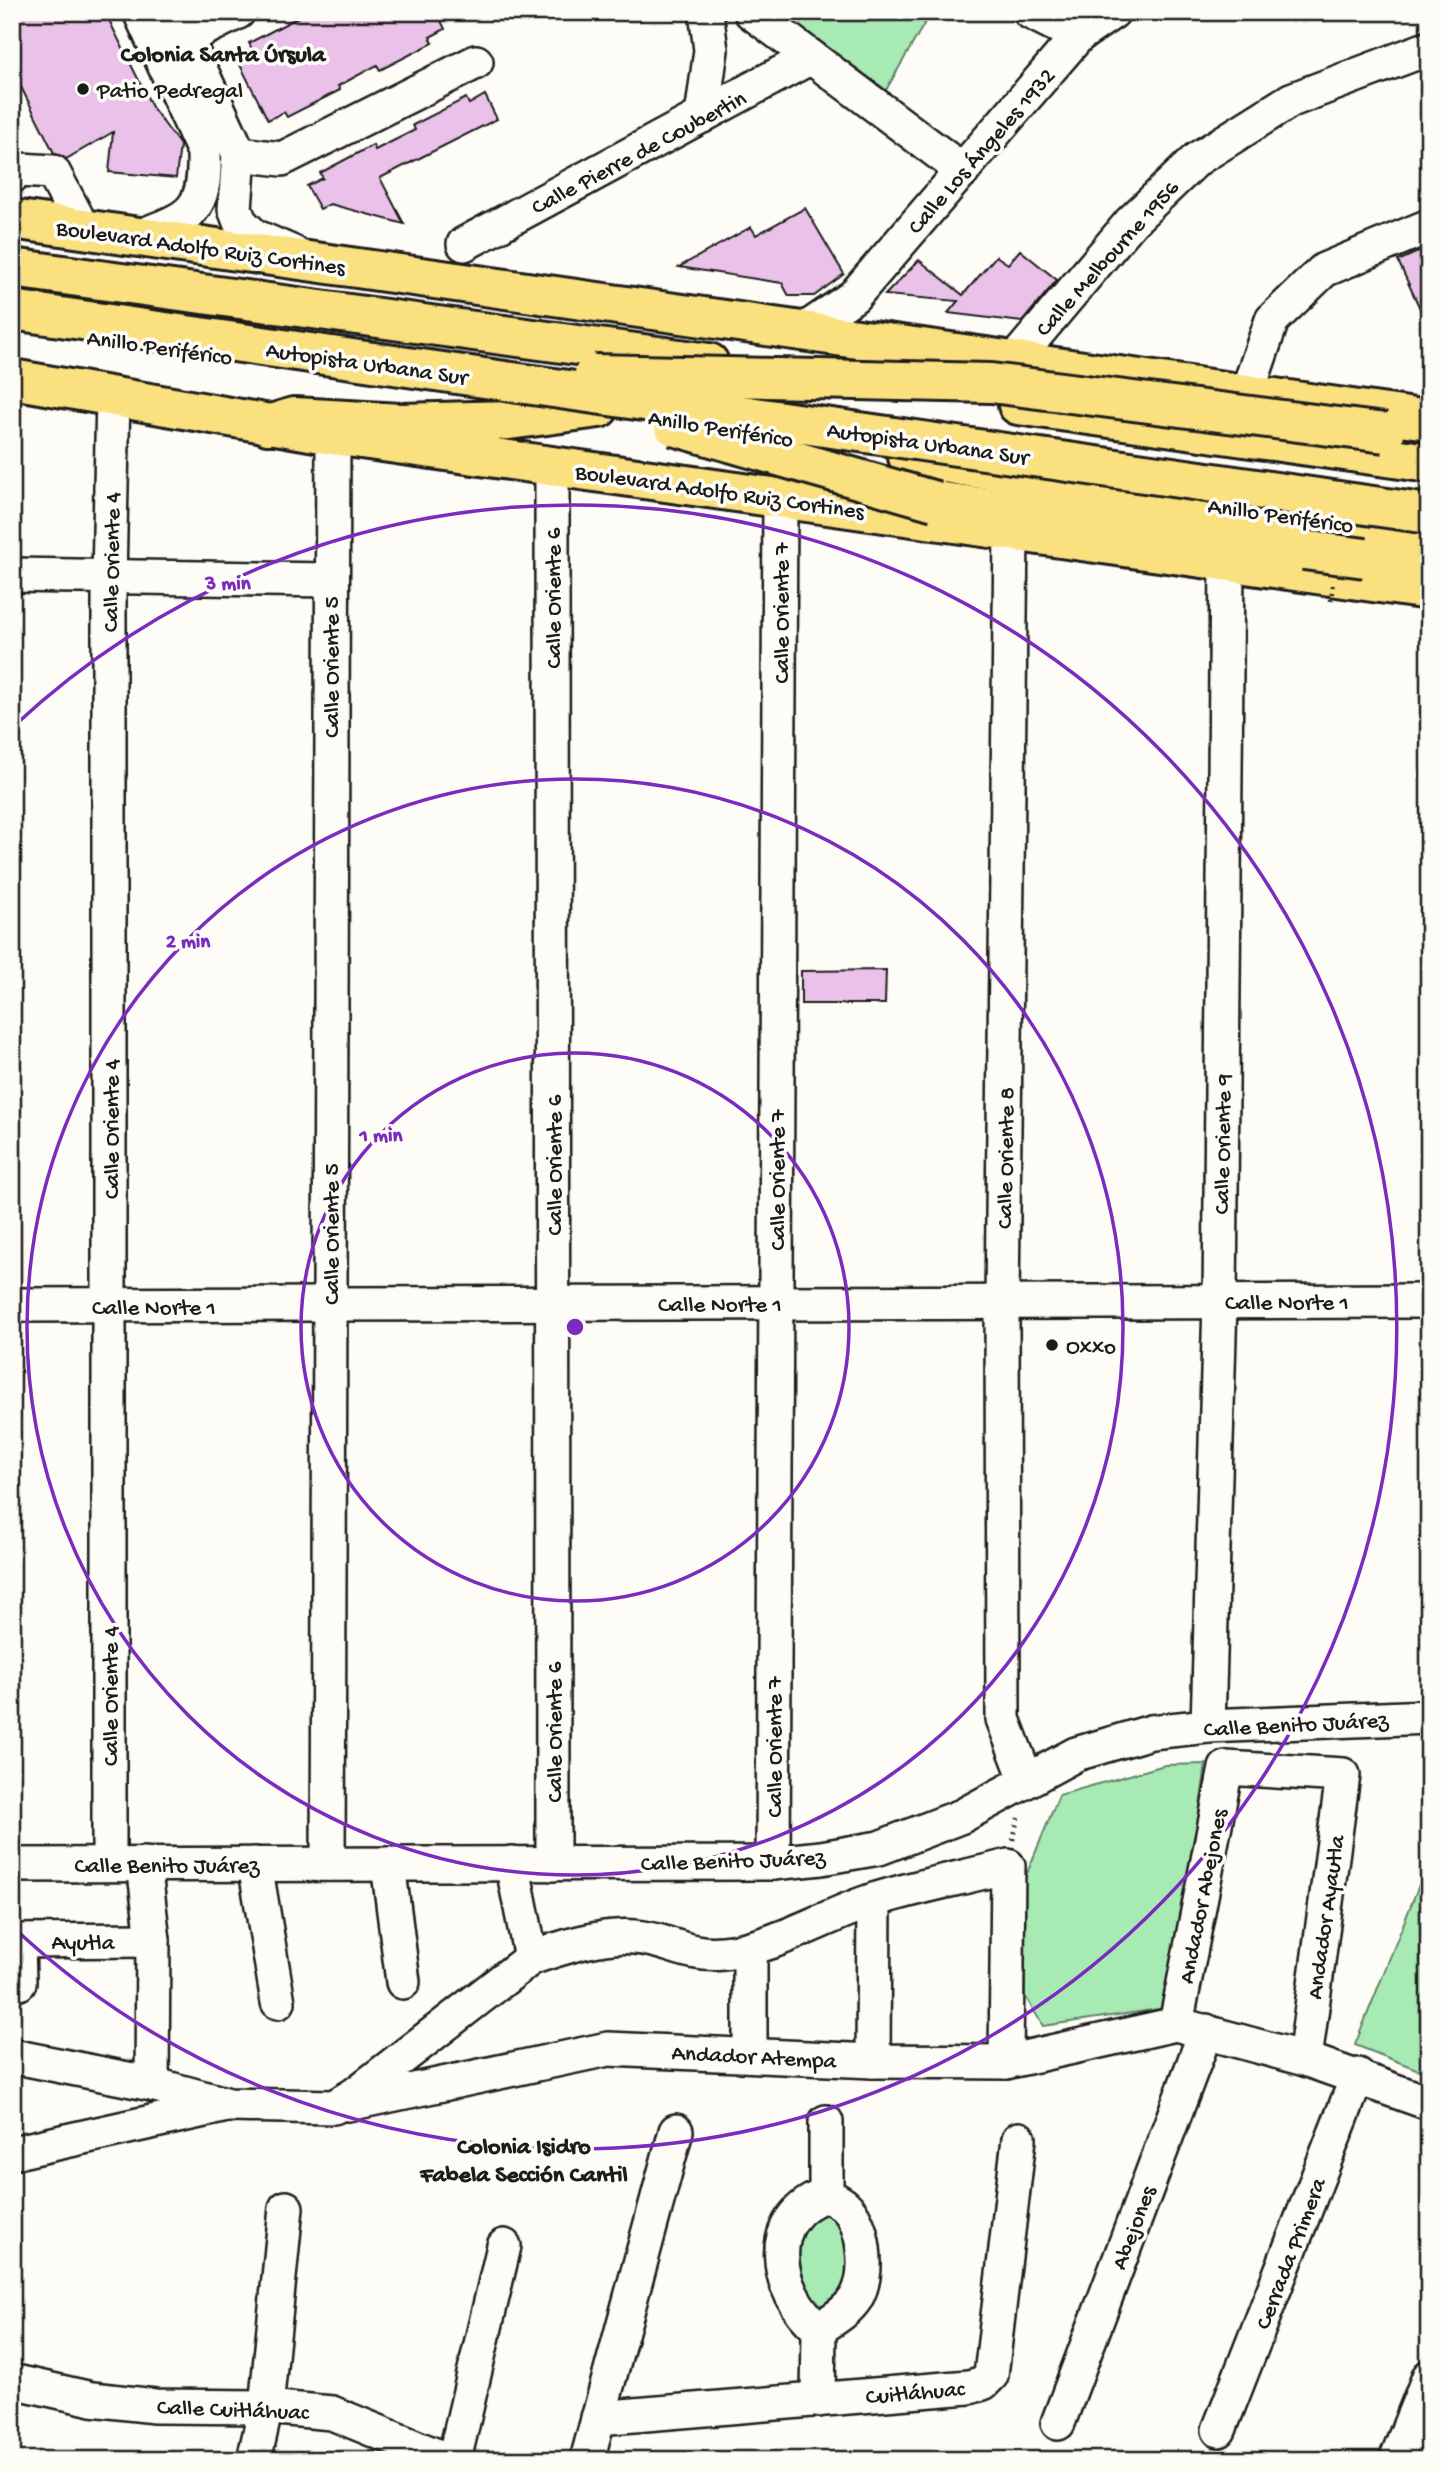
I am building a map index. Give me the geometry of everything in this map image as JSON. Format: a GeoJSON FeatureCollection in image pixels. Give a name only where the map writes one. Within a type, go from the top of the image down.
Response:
{"type":"FeatureCollection","features":[{"type":"Feature","properties":{"kind":"main road","name":"Boulevard Adolfo Ruiz Cortines"},"geometry":{"type":"LineString","coordinates":[[12,219],[1429,420]]}},
{"type":"Feature","properties":{"kind":"main road"},"geometry":{"type":"LineString","coordinates":[[12,268],[1429,463]]}},
{"type":"Feature","properties":{"kind":"main road","name":"Autopista Urbana Sur"},"geometry":{"type":"LineString","coordinates":[[12,292],[546,380],[1429,514]]}},
{"type":"Feature","properties":{"kind":"main road","name":"Autopista Urbana Sur"},"geometry":{"type":"LineString","coordinates":[[12,310],[1429,491]]}},
{"type":"Feature","properties":{"kind":"main road","name":"Anillo Periférico"},"geometry":{"type":"LineString","coordinates":[[12,326],[599,408],[1136,494],[1429,533]]}},
{"type":"Feature","properties":{"kind":"main road","name":"Boulevard Adolfo Ruiz Cortines"},"geometry":{"type":"LineString","coordinates":[[12,379],[333,435],[1429,590]]}},
{"type":"Feature","properties":{"kind":"main road"},"geometry":{"type":"LineString","coordinates":[[546,380],[991,383],[1429,439]]}},
{"type":"Feature","properties":{"kind":"main road"},"geometry":{"type":"LineString","coordinates":[[546,380],[935,501],[1429,567]]}},
{"type":"Feature","properties":{"kind":"main road"},"geometry":{"type":"LineString","coordinates":[[268,425],[294,416],[401,423],[509,420],[599,408]]}},
{"type":"Feature","properties":{"kind":"main road"},"geometry":{"type":"LineString","coordinates":[[1086,415],[1350,409]]}},
{"type":"Feature","properties":{"kind":"street"},"geometry":{"type":"LineString","coordinates":[[138,237],[180,221],[197,206],[204,175],[204,152],[140,12]]}},
{"type":"Feature","properties":{"kind":"street"},"geometry":{"type":"LineString","coordinates":[[238,12],[180,25],[239,154],[235,209],[240,222],[254,236],[315,262]]}},
{"type":"Feature","properties":{"kind":"street"},"geometry":{"type":"LineString","coordinates":[[702,116],[711,50],[706,12]]}},
{"type":"Feature","properties":{"kind":"street"},"geometry":{"type":"LineString","coordinates":[[751,12],[963,171]]}},
{"type":"Feature","properties":{"kind":"street"},"geometry":{"type":"LineString","coordinates":[[1030,12],[1078,36]]}},
{"type":"Feature","properties":{"kind":"street","name":"Calle Los Ángeles 1932"},"geometry":{"type":"LineString","coordinates":[[803,331],[854,296],[1078,36],[1113,12]]}},
{"type":"Feature","properties":{"kind":"street","name":"Calle Melbourne 1956"},"geometry":{"type":"LineString","coordinates":[[1013,362],[1131,222],[1198,159],[1292,100],[1429,48]]}},
{"type":"Feature","properties":{"kind":"street","name":"Calle Pierre de Coubertin"},"geometry":{"type":"LineString","coordinates":[[464,244],[811,57]]}},
{"type":"Feature","properties":{"kind":"street"},"geometry":{"type":"LineString","coordinates":[[239,154],[282,159],[476,62]]}},
{"type":"Feature","properties":{"kind":"street"},"geometry":{"type":"LineString","coordinates":[[12,176],[20,170],[52,172],[83,229]]}},
{"type":"Feature","properties":{"kind":"street"},"geometry":{"type":"LineString","coordinates":[[1246,396],[1272,320],[1324,270],[1427,232]]}},
{"type":"Feature","properties":{"kind":"street"},"geometry":{"type":"LineString","coordinates":[[854,296],[882,341]]}},
{"type":"Feature","properties":{"kind":"street","name":"Calle Oriente 4"},"geometry":{"type":"LineString","coordinates":[[109,1864],[109,578],[113,395]]}},
{"type":"Feature","properties":{"kind":"street","name":"Calle Oriente 5"},"geometry":{"type":"LineString","coordinates":[[328,1864],[330,580],[333,435]]}},
{"type":"Feature","properties":{"kind":"street","name":"Calle Oriente 6"},"geometry":{"type":"LineString","coordinates":[[552,466],[553,1864]]}},
{"type":"Feature","properties":{"kind":"street","name":"Calle Oriente 7"},"geometry":{"type":"LineString","coordinates":[[773,1863],[780,498]]}},
{"type":"Feature","properties":{"kind":"street","name":"Calle Oriente 8"},"geometry":{"type":"LineString","coordinates":[[1011,532],[1002,1300],[1003,1719],[1026,1779]]}},
{"type":"Feature","properties":{"kind":"street","name":"Calle Oriente 9"},"geometry":{"type":"LineString","coordinates":[[1208,1726],[1220,1300],[1227,562]]}},
{"type":"Feature","properties":{"kind":"street"},"geometry":{"type":"LineString","coordinates":[[12,575],[330,580]]}},
{"type":"Feature","properties":{"kind":"street","name":"Calle Norte 1"},"geometry":{"type":"LineString","coordinates":[[12,1305],[110,1307],[1002,1300],[1429,1301]]}},
{"type":"Feature","properties":{"kind":"street","name":"Calle Benito Juárez"},"geometry":{"type":"LineString","coordinates":[[12,1865],[773,1863],[821,1858],[879,1848],[962,1816],[1076,1754],[1151,1732],[1208,1726],[1429,1717]]}},
{"type":"Feature","properties":{"kind":"street","name":"Andador Abejones"},"geometry":{"type":"LineString","coordinates":[[1191,2027],[1226,1768],[1343,1775]]}},
{"type":"Feature","properties":{"kind":"street","name":"Andador Ayautla"},"geometry":{"type":"LineString","coordinates":[[1305,2059],[1343,1775]]}},
{"type":"Feature","properties":{"kind":"street"},"geometry":{"type":"LineString","coordinates":[[512,1863],[531,1958]]}},
{"type":"Feature","properties":{"kind":"street"},"geometry":{"type":"LineString","coordinates":[[144,1864],[153,1940],[152,2084]]}},
{"type":"Feature","properties":{"kind":"street"},"geometry":{"type":"LineString","coordinates":[[255,1864],[278,2002]]}},
{"type":"Feature","properties":{"kind":"street"},"geometry":{"type":"LineString","coordinates":[[388,1864],[403,1982]]}},
{"type":"Feature","properties":{"kind":"street"},"geometry":{"type":"LineString","coordinates":[[334,2107],[354,2095],[531,1958],[558,1949],[621,1937],[638,1937],[695,1954],[724,1953],[750,1948],[874,1900],[1008,1866],[1006,2062]]}},
{"type":"Feature","properties":{"kind":"street"},"geometry":{"type":"LineString","coordinates":[[873,2061],[874,1900]]}},
{"type":"Feature","properties":{"kind":"street","name":"Ayutla"},"geometry":{"type":"LineString","coordinates":[[15,1941],[153,1940]]}},
{"type":"Feature","properties":{"kind":"street"},"geometry":{"type":"LineString","coordinates":[[15,1941],[19,1983]]}},
{"type":"Feature","properties":{"kind":"street"},"geometry":{"type":"LineString","coordinates":[[750,1948],[750,2054]]}},
{"type":"Feature","properties":{"kind":"street"},"geometry":{"type":"LineString","coordinates":[[1191,2027],[1358,2075],[1429,2103]]}},
{"type":"Feature","properties":{"kind":"street","name":"Andador Atempa"},"geometry":{"type":"LineString","coordinates":[[229,2105],[334,2107],[608,2049],[873,2061],[1006,2062],[1191,2027]]}},
{"type":"Feature","properties":{"kind":"street","name":"Abejones"},"geometry":{"type":"LineString","coordinates":[[1058,2423],[1191,2027]]}},
{"type":"Feature","properties":{"kind":"street"},"geometry":{"type":"LineString","coordinates":[[12,2056],[152,2084],[229,2105]]}},
{"type":"Feature","properties":{"kind":"street","name":"Cerrada Primera"},"geometry":{"type":"LineString","coordinates":[[1219,2430],[1358,2075]]}},
{"type":"Feature","properties":{"kind":"street"},"geometry":{"type":"LineString","coordinates":[[12,2153],[229,2105]]}},
{"type":"Feature","properties":{"kind":"street"},"geometry":{"type":"LineString","coordinates":[[826,2122],[826,2195]]}},
{"type":"Feature","properties":{"kind":"street"},"geometry":{"type":"LineString","coordinates":[[587,2460],[676,2131]]}},
{"type":"Feature","properties":{"kind":"street","name":"Cuitláhuac"},"geometry":{"type":"LineString","coordinates":[[598,2418],[969,2387],[983,2383],[991,2375],[1018,2139]]}},
{"type":"Feature","properties":{"kind":"street"},"geometry":{"type":"LineString","coordinates":[[826,2195],[844,2205],[857,2222],[862,2241],[862,2278],[856,2297],[842,2313],[819,2329],[802,2315],[790,2298],[783,2253],[785,2233],[792,2214],[806,2201],[826,2195]]}},
{"type":"Feature","properties":{"kind":"street"},"geometry":{"type":"LineString","coordinates":[[254,2460],[266,2407],[286,2208]]}},
{"type":"Feature","properties":{"kind":"street"},"geometry":{"type":"LineString","coordinates":[[454,2460],[504,2246]]}},
{"type":"Feature","properties":{"kind":"street"},"geometry":{"type":"LineString","coordinates":[[818,2400],[819,2329]]}},
{"type":"Feature","properties":{"kind":"street"},"geometry":{"type":"LineString","coordinates":[[1396,2460],[1429,2377]]}},
{"type":"Feature","properties":{"kind":"street","name":"Calle Cuitláhuac"},"geometry":{"type":"LineString","coordinates":[[12,2381],[92,2399],[155,2406],[266,2407],[332,2413],[447,2460]]}},
{"type":"Feature","properties":{"kind":"path"},"geometry":{"type":"LineString","coordinates":[[1008,1866],[1026,1779]]}},
{"type":"Feature","properties":{"kind":"green space"},"geometry":{"type":"Polygon","coordinates":[[[780,12],[931,12],[886,90],[780,12]]]}},
{"type":"Feature","properties":{"kind":"green space"},"geometry":{"type":"Polygon","coordinates":[[[1206,1764],[1172,2007],[1043,2026],[1025,1996],[1023,1883],[1059,1795],[1165,1765],[1206,1764]]]}},
{"type":"Feature","properties":{"kind":"green space"},"geometry":{"type":"Polygon","coordinates":[[[1429,1860],[1429,2074],[1355,2045],[1429,1860]]]}},
{"type":"Feature","properties":{"kind":"green space"},"geometry":{"type":"Polygon","coordinates":[[[832,2207],[854,2260],[835,2306],[817,2312],[801,2300],[795,2226],[832,2207]]]}},
{"type":"Feature","properties":{"kind":"building","name":"Patio Pedregal"},"geometry":{"type":"Polygon","coordinates":[[[12,12],[105,12],[152,107],[180,145],[176,178],[109,172],[113,132],[66,159],[54,153],[12,69],[12,12]]]}},
{"type":"Feature","properties":{"kind":"building"},"geometry":{"type":"Polygon","coordinates":[[[308,12],[437,12],[445,29],[430,37],[433,43],[380,70],[377,65],[338,86],[340,90],[287,117],[284,112],[268,120],[236,57],[252,49],[249,43],[308,12]]]}},
{"type":"Feature","properties":{"kind":"building"},"geometry":{"type":"Polygon","coordinates":[[[485,95],[497,119],[380,178],[404,224],[330,204],[320,209],[307,186],[323,178],[320,173],[373,145],[375,150],[415,130],[413,125],[466,98],[469,104],[485,95]]]}},
{"type":"Feature","properties":{"kind":"building"},"geometry":{"type":"Polygon","coordinates":[[[805,208],[844,274],[814,296],[789,296],[782,283],[679,267],[751,227],[756,235],[805,208]]]}},
{"type":"Feature","properties":{"kind":"building"},"geometry":{"type":"Polygon","coordinates":[[[1020,250],[1057,280],[1022,322],[948,313],[958,301],[885,295],[919,260],[963,295],[996,256],[1008,264],[1020,250]]]}},
{"type":"Feature","properties":{"kind":"building"},"geometry":{"type":"Polygon","coordinates":[[[1420,251],[1429,270],[1429,328],[1398,261],[1420,251]]]}},
{"type":"Feature","properties":{"kind":"building"},"geometry":{"type":"Polygon","coordinates":[[[886,970],[885,1004],[801,1004],[801,971],[886,970]]]}},
{"type":"Feature","properties":{"kind":"place","name":"Patio Pedregal"},"geometry":{"type":"Point","coordinates":[83,89]}},
{"type":"Feature","properties":{"kind":"place","name":"Oxxo"},"geometry":{"type":"Point","coordinates":[1052,1345]}},
{"type":"Feature","properties":{"kind":"district","name":"Colonia Santa Úrsula"},"geometry":{"type":"Point","coordinates":[223,53]}},
{"type":"Feature","properties":{"kind":"district","name":"Colonia Isidro Fabela Sección Cantil"},"geometry":{"type":"Point","coordinates":[524,2159]}}]}
